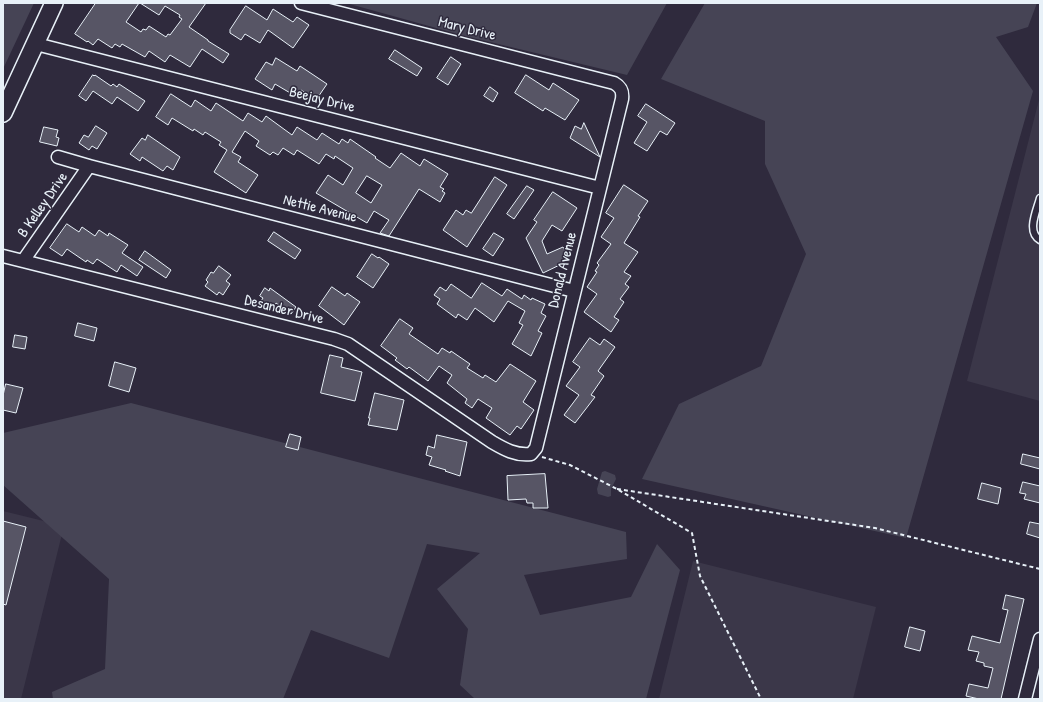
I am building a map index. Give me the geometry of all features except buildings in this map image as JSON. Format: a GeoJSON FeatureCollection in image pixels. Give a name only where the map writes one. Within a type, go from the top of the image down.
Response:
{"type":"FeatureCollection","features":[{"type":"Feature","properties":{"kind":"street"},"geometry":{"type":"LineString","coordinates":[[3,113],[54,3]]}},
{"type":"Feature","properties":{"kind":"street","name":"Mary Drive"},"geometry":{"type":"LineString","coordinates":[[301,3],[614,83],[620,86],[622,92]]}},
{"type":"Feature","properties":{"kind":"street","name":"Beejay Drive"},"geometry":{"type":"LineString","coordinates":[[36,44],[600,188]]}},
{"type":"Feature","properties":{"kind":"street","name":"Donald Avenue"},"geometry":{"type":"LineString","coordinates":[[531,454],[536,448],[622,99],[622,92]]}},
{"type":"Feature","properties":{"kind":"street","name":"Nettie Avenue"},"geometry":{"type":"LineString","coordinates":[[58,157],[574,291]]}},
{"type":"Feature","properties":{"kind":"street","name":"B Kelley Drive"},"geometry":{"type":"LineString","coordinates":[[23,261],[89,166]]}},
{"type":"Feature","properties":{"kind":"street","name":"Desander Drive"},"geometry":{"type":"LineString","coordinates":[[3,256],[348,344],[492,442],[506,450],[523,455],[531,454]]}},
{"type":"Feature","properties":{"kind":"street"},"geometry":{"type":"LineString","coordinates":[[1025,699],[1040,640]]}},
{"type":"Feature","properties":{"kind":"lane"},"geometry":{"type":"LineString","coordinates":[[1040,198],[1032,229],[1036,238],[1040,240]]}},
{"type":"Feature","properties":{"kind":"path"},"geometry":{"type":"LineString","coordinates":[[531,454],[570,465],[617,489],[692,533],[700,576],[761,699]]}},
{"type":"Feature","properties":{"kind":"path"},"geometry":{"type":"LineString","coordinates":[[617,489],[875,528],[1040,569]]}},
{"type":"Feature","properties":{"kind":"shaded area"},"geometry":{"type":"Polygon","coordinates":[[[3,3],[34,3],[3,69],[3,3]]]}},
{"type":"Feature","properties":{"kind":"shaded area"},"geometry":{"type":"Polygon","coordinates":[[[346,3],[667,3],[627,75],[465,36],[346,3]]]}},
{"type":"Feature","properties":{"kind":"shaded area"},"geometry":{"type":"Polygon","coordinates":[[[705,3],[1037,3],[1028,27],[996,37],[1033,91],[906,538],[642,479],[679,404],[761,366],[806,254],[765,164],[765,121],[661,79],[705,3]]]}},
{"type":"Feature","properties":{"kind":"shaded area"},"geometry":{"type":"Polygon","coordinates":[[[1040,96],[1040,401],[967,381],[1040,96]]]}},
{"type":"Feature","properties":{"kind":"shaded area"},"geometry":{"type":"Polygon","coordinates":[[[131,403],[626,532],[627,559],[524,575],[540,615],[631,597],[657,544],[680,570],[646,699],[475,699],[460,685],[468,629],[437,589],[480,553],[427,544],[389,658],[311,630],[283,699],[53,699],[52,692],[105,669],[109,579],[3,485],[3,433],[131,403]]]}},
{"type":"Feature","properties":{"kind":"shaded area"},"geometry":{"type":"Polygon","coordinates":[[[605,471],[615,475],[616,479],[611,489],[611,496],[608,497],[598,494],[597,489],[602,472],[605,471]]]}},
{"type":"Feature","properties":{"kind":"shaded area"},"geometry":{"type":"Polygon","coordinates":[[[3,511],[64,526],[21,699],[3,699],[3,511]]]}},
{"type":"Feature","properties":{"kind":"shaded area"},"geometry":{"type":"Polygon","coordinates":[[[693,561],[876,607],[853,699],[659,699],[693,561]]]}}]}
